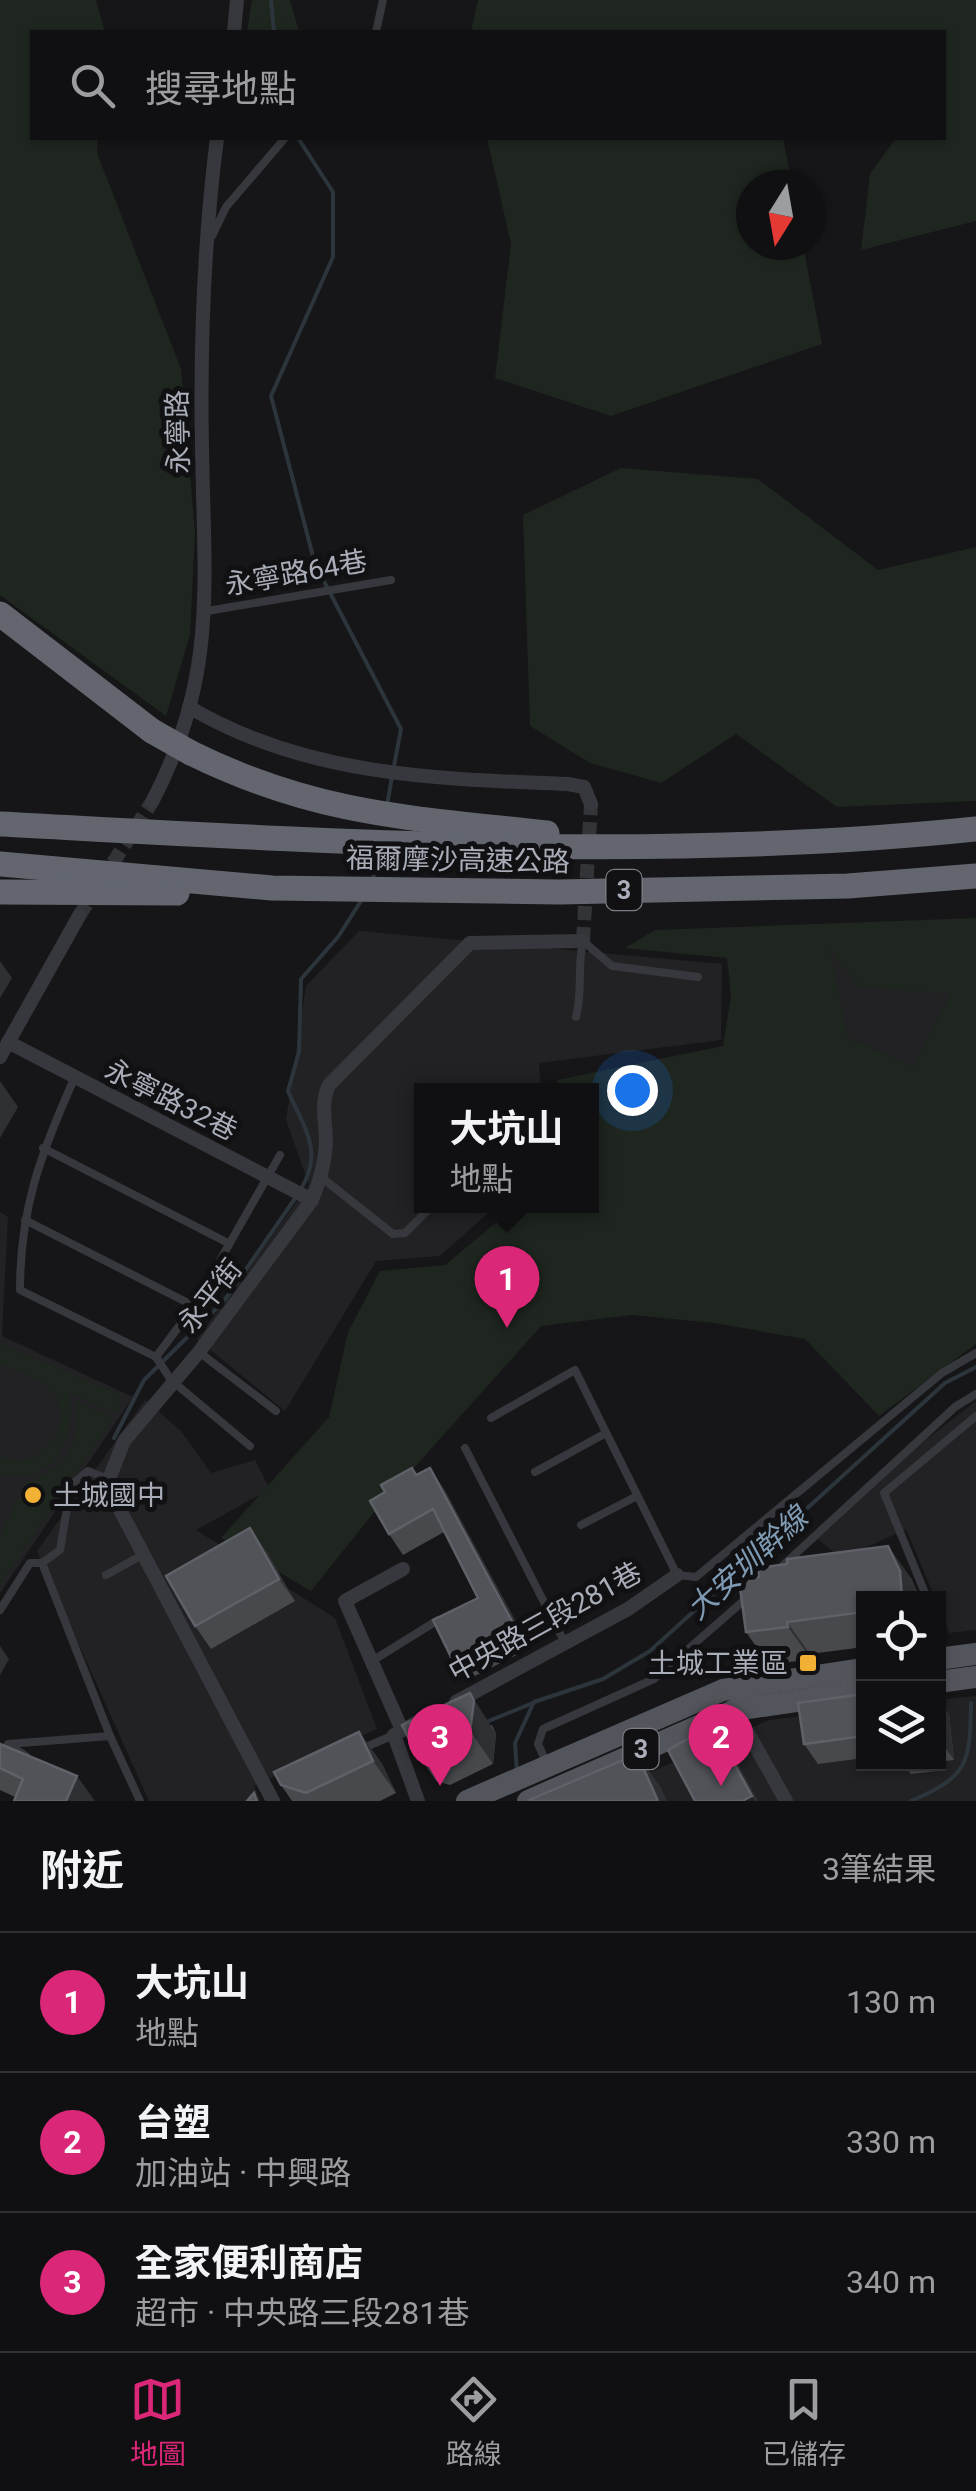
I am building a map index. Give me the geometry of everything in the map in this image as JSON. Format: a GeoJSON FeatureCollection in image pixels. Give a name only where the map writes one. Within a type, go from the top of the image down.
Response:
{"type":"FeatureCollection","features":[{"type":"Feature","properties":{"kind":"highway"},"geometry":{"type":"LineString","coordinates":[[0,614],[152,731],[244,779],[305,800],[385,816],[565,835],[842,843]]}},
{"type":"Feature","properties":{"kind":"highway","name":"福爾摩沙高速公路"},"geometry":{"type":"LineString","coordinates":[[0,824],[380,844],[564,848],[842,843],[976,829]]}},
{"type":"Feature","properties":{"kind":"highway","name":"福爾摩沙高速公路"},"geometry":{"type":"LineString","coordinates":[[0,864],[272,888],[559,892],[848,886],[976,876]]}},
{"type":"Feature","properties":{"kind":"highway"},"geometry":{"type":"LineString","coordinates":[[0,892],[204,893],[272,888]]}},
{"type":"Feature","properties":{"kind":"main road"},"geometry":{"type":"LineString","coordinates":[[946,1662],[976,1654]]}},
{"type":"Feature","properties":{"kind":"main road"},"geometry":{"type":"LineString","coordinates":[[946,1665],[976,1678]]}},
{"type":"Feature","properties":{"kind":"main road","name":"3"},"geometry":{"type":"LineString","coordinates":[[467,1801],[536,1786],[729,1700],[856,1671]]}},
{"type":"Feature","properties":{"kind":"main road","name":"3"},"geometry":{"type":"LineString","coordinates":[[729,1700],[856,1692]]}},
{"type":"Feature","properties":{"kind":"street"},"geometry":{"type":"LineString","coordinates":[[234,30],[236,0]]}},
{"type":"Feature","properties":{"kind":"street","name":"永寧路"},"geometry":{"type":"LineString","coordinates":[[152,802],[186,726],[207,611],[202,448],[205,249],[218,140]]}},
{"type":"Feature","properties":{"kind":"street"},"geometry":{"type":"LineString","coordinates":[[189,707],[226,728],[326,762],[384,774],[568,784],[584,787],[592,804]]}},
{"type":"Feature","properties":{"kind":"street"},"geometry":{"type":"LineString","coordinates":[[0,1056],[79,916]]}},
{"type":"Feature","properties":{"kind":"street","name":"永平街"},"geometry":{"type":"LineString","coordinates":[[109,1479],[124,1440],[199,1352],[312,1200],[322,1177],[326,1146],[324,1096],[328,1085],[470,943],[583,942]]}},
{"type":"Feature","properties":{"kind":"street","name":"永寧路32巷"},"geometry":{"type":"LineString","coordinates":[[8,1042],[312,1200]]}},
{"type":"Feature","properties":{"kind":"street"},"geometry":{"type":"LineString","coordinates":[[109,1479],[270,1795]]}},
{"type":"Feature","properties":{"kind":"street"},"geometry":{"type":"LineString","coordinates":[[403,1569],[345,1601],[398,1732],[418,1801]]}},
{"type":"Feature","properties":{"kind":"street","name":"中央路三段281巷"},"geometry":{"type":"LineString","coordinates":[[398,1732],[628,1609],[677,1575]]}},
{"type":"Feature","properties":{"kind":"street"},"geometry":{"type":"LineString","coordinates":[[729,1700],[786,1801]]}},
{"type":"Feature","properties":{"kind":"lane"},"geometry":{"type":"LineString","coordinates":[[376,30],[383,0]]}},
{"type":"Feature","properties":{"kind":"lane"},"geometry":{"type":"LineString","coordinates":[[205,249],[226,207],[283,140]]}},
{"type":"Feature","properties":{"kind":"lane","name":"永寧路64巷"},"geometry":{"type":"LineString","coordinates":[[207,611],[391,580]]}},
{"type":"Feature","properties":{"kind":"lane"},"geometry":{"type":"LineString","coordinates":[[576,1017],[581,998],[577,968],[583,942],[612,966],[698,977]]}},
{"type":"Feature","properties":{"kind":"lane"},"geometry":{"type":"LineString","coordinates":[[74,1078],[43,1148],[25,1220],[20,1290],[156,1357],[172,1380],[250,1446]]}},
{"type":"Feature","properties":{"kind":"lane"},"geometry":{"type":"LineString","coordinates":[[43,1148],[228,1243]]}},
{"type":"Feature","properties":{"kind":"lane"},"geometry":{"type":"LineString","coordinates":[[156,1357],[194,1306],[280,1156]]}},
{"type":"Feature","properties":{"kind":"lane"},"geometry":{"type":"LineString","coordinates":[[322,1177],[393,1234],[405,1233],[425,1213]]}},
{"type":"Feature","properties":{"kind":"lane"},"geometry":{"type":"LineString","coordinates":[[25,1220],[194,1306]]}},
{"type":"Feature","properties":{"kind":"lane"},"geometry":{"type":"LineString","coordinates":[[199,1352],[276,1412]]}},
{"type":"Feature","properties":{"kind":"lane"},"geometry":{"type":"LineString","coordinates":[[491,1418],[574,1370],[677,1575],[696,1577],[942,1373],[976,1353]]}},
{"type":"Feature","properties":{"kind":"lane"},"geometry":{"type":"LineString","coordinates":[[773,1574],[955,1407],[976,1394]]}},
{"type":"Feature","properties":{"kind":"lane"},"geometry":{"type":"LineString","coordinates":[[925,1591],[917,1564],[884,1493],[976,1416]]}},
{"type":"Feature","properties":{"kind":"lane"},"geometry":{"type":"LineString","coordinates":[[535,1472],[606,1433]]}},
{"type":"Feature","properties":{"kind":"lane"},"geometry":{"type":"LineString","coordinates":[[465,1448],[566,1643]]}},
{"type":"Feature","properties":{"kind":"lane"},"geometry":{"type":"LineString","coordinates":[[0,1610],[30,1563],[42,1563],[60,1550],[70,1486],[88,1471],[109,1479]]}},
{"type":"Feature","properties":{"kind":"lane"},"geometry":{"type":"LineString","coordinates":[[581,1525],[638,1496]]}},
{"type":"Feature","properties":{"kind":"lane"},"geometry":{"type":"LineString","coordinates":[[106,1575],[144,1554]]}},
{"type":"Feature","properties":{"kind":"lane"},"geometry":{"type":"LineString","coordinates":[[42,1563],[140,1801]]}},
{"type":"Feature","properties":{"kind":"lane"},"geometry":{"type":"LineString","coordinates":[[897,1568],[917,1564]]}},
{"type":"Feature","properties":{"kind":"lane"},"geometry":{"type":"LineString","coordinates":[[536,1786],[542,1729],[654,1680],[759,1586]]}},
{"type":"Feature","properties":{"kind":"lane"},"geometry":{"type":"LineString","coordinates":[[372,1661],[438,1620]]}},
{"type":"Feature","properties":{"kind":"lane"},"geometry":{"type":"LineString","coordinates":[[358,1750],[398,1732]]}},
{"type":"Feature","properties":{"kind":"lane"},"geometry":{"type":"LineString","coordinates":[[36,1762],[8,1744],[110,1736]]}},
{"type":"Feature","properties":{"kind":"lane"},"geometry":{"type":"LineString","coordinates":[[270,1795],[286,1781]]}},
{"type":"Feature","properties":{"kind":"shaded area"},"geometry":{"type":"Polygon","coordinates":[[[0,0],[96,0],[104,30],[30,30],[30,140],[98,140],[97,153],[181,369],[195,533],[190,635],[166,716],[0,595],[0,0]]]}},
{"type":"Feature","properties":{"kind":"shaded area"},"geometry":{"type":"Polygon","coordinates":[[[252,0],[290,0],[298,30],[247,30],[252,0]]]}},
{"type":"Feature","properties":{"kind":"shaded area"},"geometry":{"type":"Polygon","coordinates":[[[478,0],[976,0],[976,221],[861,250],[870,174],[895,140],[946,140],[946,30],[471,30],[478,0]]]}},
{"type":"Feature","properties":{"kind":"shaded area"},"geometry":{"type":"Polygon","coordinates":[[[487,140],[783,140],[789,170],[736,170],[736,260],[806,260],[822,344],[611,416],[495,378],[511,244],[487,140]]]}},
{"type":"Feature","properties":{"kind":"shaded area"},"geometry":{"type":"Polygon","coordinates":[[[621,468],[758,479],[878,570],[976,547],[976,801],[837,807],[736,734],[661,783],[590,763],[530,726],[523,515],[621,468]]]}},
{"type":"Feature","properties":{"kind":"shaded area"},"geometry":{"type":"Polygon","coordinates":[[[976,918],[976,1344],[879,1416],[805,1339],[714,1323],[632,1315],[541,1326],[371,1516],[311,1591],[221,1538],[329,1417],[348,1332],[380,1271],[445,1265],[508,1213],[599,1213],[599,1083],[557,1080],[723,1046],[731,995],[727,958],[625,948],[655,930],[976,918]],[[830,950],[848,1037],[913,1067],[951,994],[860,987],[830,950]]]}},
{"type":"Feature","properties":{"kind":"shaded area"},"geometry":{"type":"Polygon","coordinates":[[[359,931],[722,964],[721,1040],[539,1063],[540,1083],[414,1083],[414,1213],[488,1213],[440,1256],[376,1261],[285,1411],[197,1339],[309,1185],[286,1120],[306,986],[359,931]]]}},
{"type":"Feature","properties":{"kind":"shaded area"},"geometry":{"type":"Polygon","coordinates":[[[828,947],[860,986],[951,994],[913,1068],[848,1037],[828,947]]]}},
{"type":"Feature","properties":{"kind":"shaded area","name":"土城國中"},"geometry":{"type":"Polygon","coordinates":[[[0,1212],[8,1217],[2,1336],[133,1397],[0,1593],[0,1212]]]}},
{"type":"Feature","properties":{"kind":"shaded area"},"geometry":{"type":"Polygon","coordinates":[[[0,1343],[123,1396],[115,1413],[69,1393],[71,1409],[65,1442],[47,1466],[34,1474],[0,1473],[0,1456],[27,1459],[49,1445],[60,1421],[60,1408],[44,1384],[0,1364],[0,1343]]]}},
{"type":"Feature","properties":{"kind":"shaded area"},"geometry":{"type":"Polygon","coordinates":[[[76,1400],[114,1418],[0,1584],[0,1537],[27,1481],[52,1469],[69,1451],[77,1428],[76,1400]]]}},
{"type":"Feature","properties":{"kind":"shaded area"},"geometry":{"type":"Polygon","coordinates":[[[145,1400],[181,1431],[211,1473],[255,1460],[270,1489],[196,1530],[335,1618],[377,1729],[254,1786],[261,1801],[149,1801],[37,1551],[145,1400]]]}},
{"type":"Feature","properties":{"kind":"shaded area"},"geometry":{"type":"Polygon","coordinates":[[[976,1401],[976,1630],[949,1633],[946,1591],[932,1591],[906,1529],[842,1559],[818,1539],[918,1446],[976,1401]]]}},
{"type":"Feature","properties":{"kind":"shaded area"},"geometry":{"type":"Polygon","coordinates":[[[976,1696],[976,1801],[585,1801],[769,1720],[856,1710],[856,1771],[946,1771],[946,1699],[976,1696]]]}},
{"type":"Feature","properties":{"kind":"building"},"geometry":{"type":"Polygon","coordinates":[[[412,1468],[416,1475],[430,1468],[515,1627],[452,1659],[433,1620],[478,1598],[433,1509],[389,1534],[370,1501],[385,1492],[381,1485],[412,1468]]]}},
{"type":"Feature","properties":{"kind":"building"},"geometry":{"type":"Polygon","coordinates":[[[250,1528],[279,1579],[195,1626],[166,1576],[250,1528]]]}},
{"type":"Feature","properties":{"kind":"building"},"geometry":{"type":"Polygon","coordinates":[[[888,1546],[900,1571],[901,1591],[856,1591],[856,1613],[746,1632],[739,1580],[759,1577],[758,1568],[787,1564],[787,1559],[888,1546]]]}},
{"type":"Feature","properties":{"kind":"building"},"geometry":{"type":"Polygon","coordinates":[[[470,1693],[474,1701],[470,1731],[427,1752],[414,1749],[402,1725],[470,1693]]]}},
{"type":"Feature","properties":{"kind":"building"},"geometry":{"type":"Polygon","coordinates":[[[856,1695],[856,1737],[804,1744],[798,1703],[856,1695]]]}},
{"type":"Feature","properties":{"kind":"building"},"geometry":{"type":"Polygon","coordinates":[[[713,1725],[752,1796],[742,1801],[695,1801],[668,1750],[713,1725]]]}},
{"type":"Feature","properties":{"kind":"building"},"geometry":{"type":"Polygon","coordinates":[[[359,1732],[373,1761],[306,1793],[281,1785],[274,1772],[359,1732]]]}},
{"type":"Feature","properties":{"kind":"building"},"geometry":{"type":"Polygon","coordinates":[[[0,1744],[77,1776],[66,1801],[14,1801],[23,1779],[0,1768],[0,1744]]]}},
{"type":"Feature","properties":{"kind":"building"},"geometry":{"type":"Polygon","coordinates":[[[637,1754],[658,1801],[527,1801],[637,1754]]]}},
{"type":"Feature","properties":{"kind":"waterway"},"geometry":{"type":"LineString","coordinates":[[271,0],[274,30]]}},
{"type":"Feature","properties":{"kind":"waterway"},"geometry":{"type":"LineString","coordinates":[[299,140],[333,192],[333,257],[271,396],[315,564],[401,729],[394,766]]}},
{"type":"Feature","properties":{"kind":"waterway"},"geometry":{"type":"LineString","coordinates":[[387,806],[392,776]]}},
{"type":"Feature","properties":{"kind":"waterway"},"geometry":{"type":"LineString","coordinates":[[373,879],[378,854]]}},
{"type":"Feature","properties":{"kind":"waterway"},"geometry":{"type":"LineString","coordinates":[[301,1189],[308,1175],[311,1151],[288,1091],[299,1052],[301,979],[338,937],[361,901]]}},
{"type":"Feature","properties":{"kind":"waterway"},"geometry":{"type":"LineString","coordinates":[[114,1438],[144,1380],[224,1301],[296,1197]]}},
{"type":"Feature","properties":{"kind":"waterway","name":"大安圳幹線"},"geometry":{"type":"LineString","coordinates":[[517,1772],[515,1743],[534,1702],[603,1679],[650,1651],[945,1383],[976,1367]]}},
{"type":"Feature","properties":{"kind":"waterway"},"geometry":{"type":"LineString","coordinates":[[486,1722],[533,1703]]}},
{"type":"Feature","properties":{"kind":"waterway"},"geometry":{"type":"LineString","coordinates":[[911,1801],[945,1784],[962,1765],[967,1754],[971,1703]]}},
{"type":"Feature","properties":{"kind":"tunnel"},"geometry":{"type":"LineString","coordinates":[[79,916],[152,802]]}},
{"type":"Feature","properties":{"kind":"tunnel"},"geometry":{"type":"LineString","coordinates":[[583,941],[591,804]]}},
{"type":"Feature","properties":{"kind":"place","name":"大坑山"},"geometry":{"type":"Point","coordinates":[507,1328]}},
{"type":"Feature","properties":{"kind":"place","name":"土城國中"},"geometry":{"type":"Point","coordinates":[33,1495]}},
{"type":"Feature","properties":{"kind":"place","name":"土城工業區"},"geometry":{"type":"Point","coordinates":[808,1663]}},
{"type":"Feature","properties":{"kind":"place","name":"全家便利商店"},"geometry":{"type":"Point","coordinates":[440,1786]}},
{"type":"Feature","properties":{"kind":"place","name":"台塑"},"geometry":{"type":"Point","coordinates":[721,1786]}}]}
